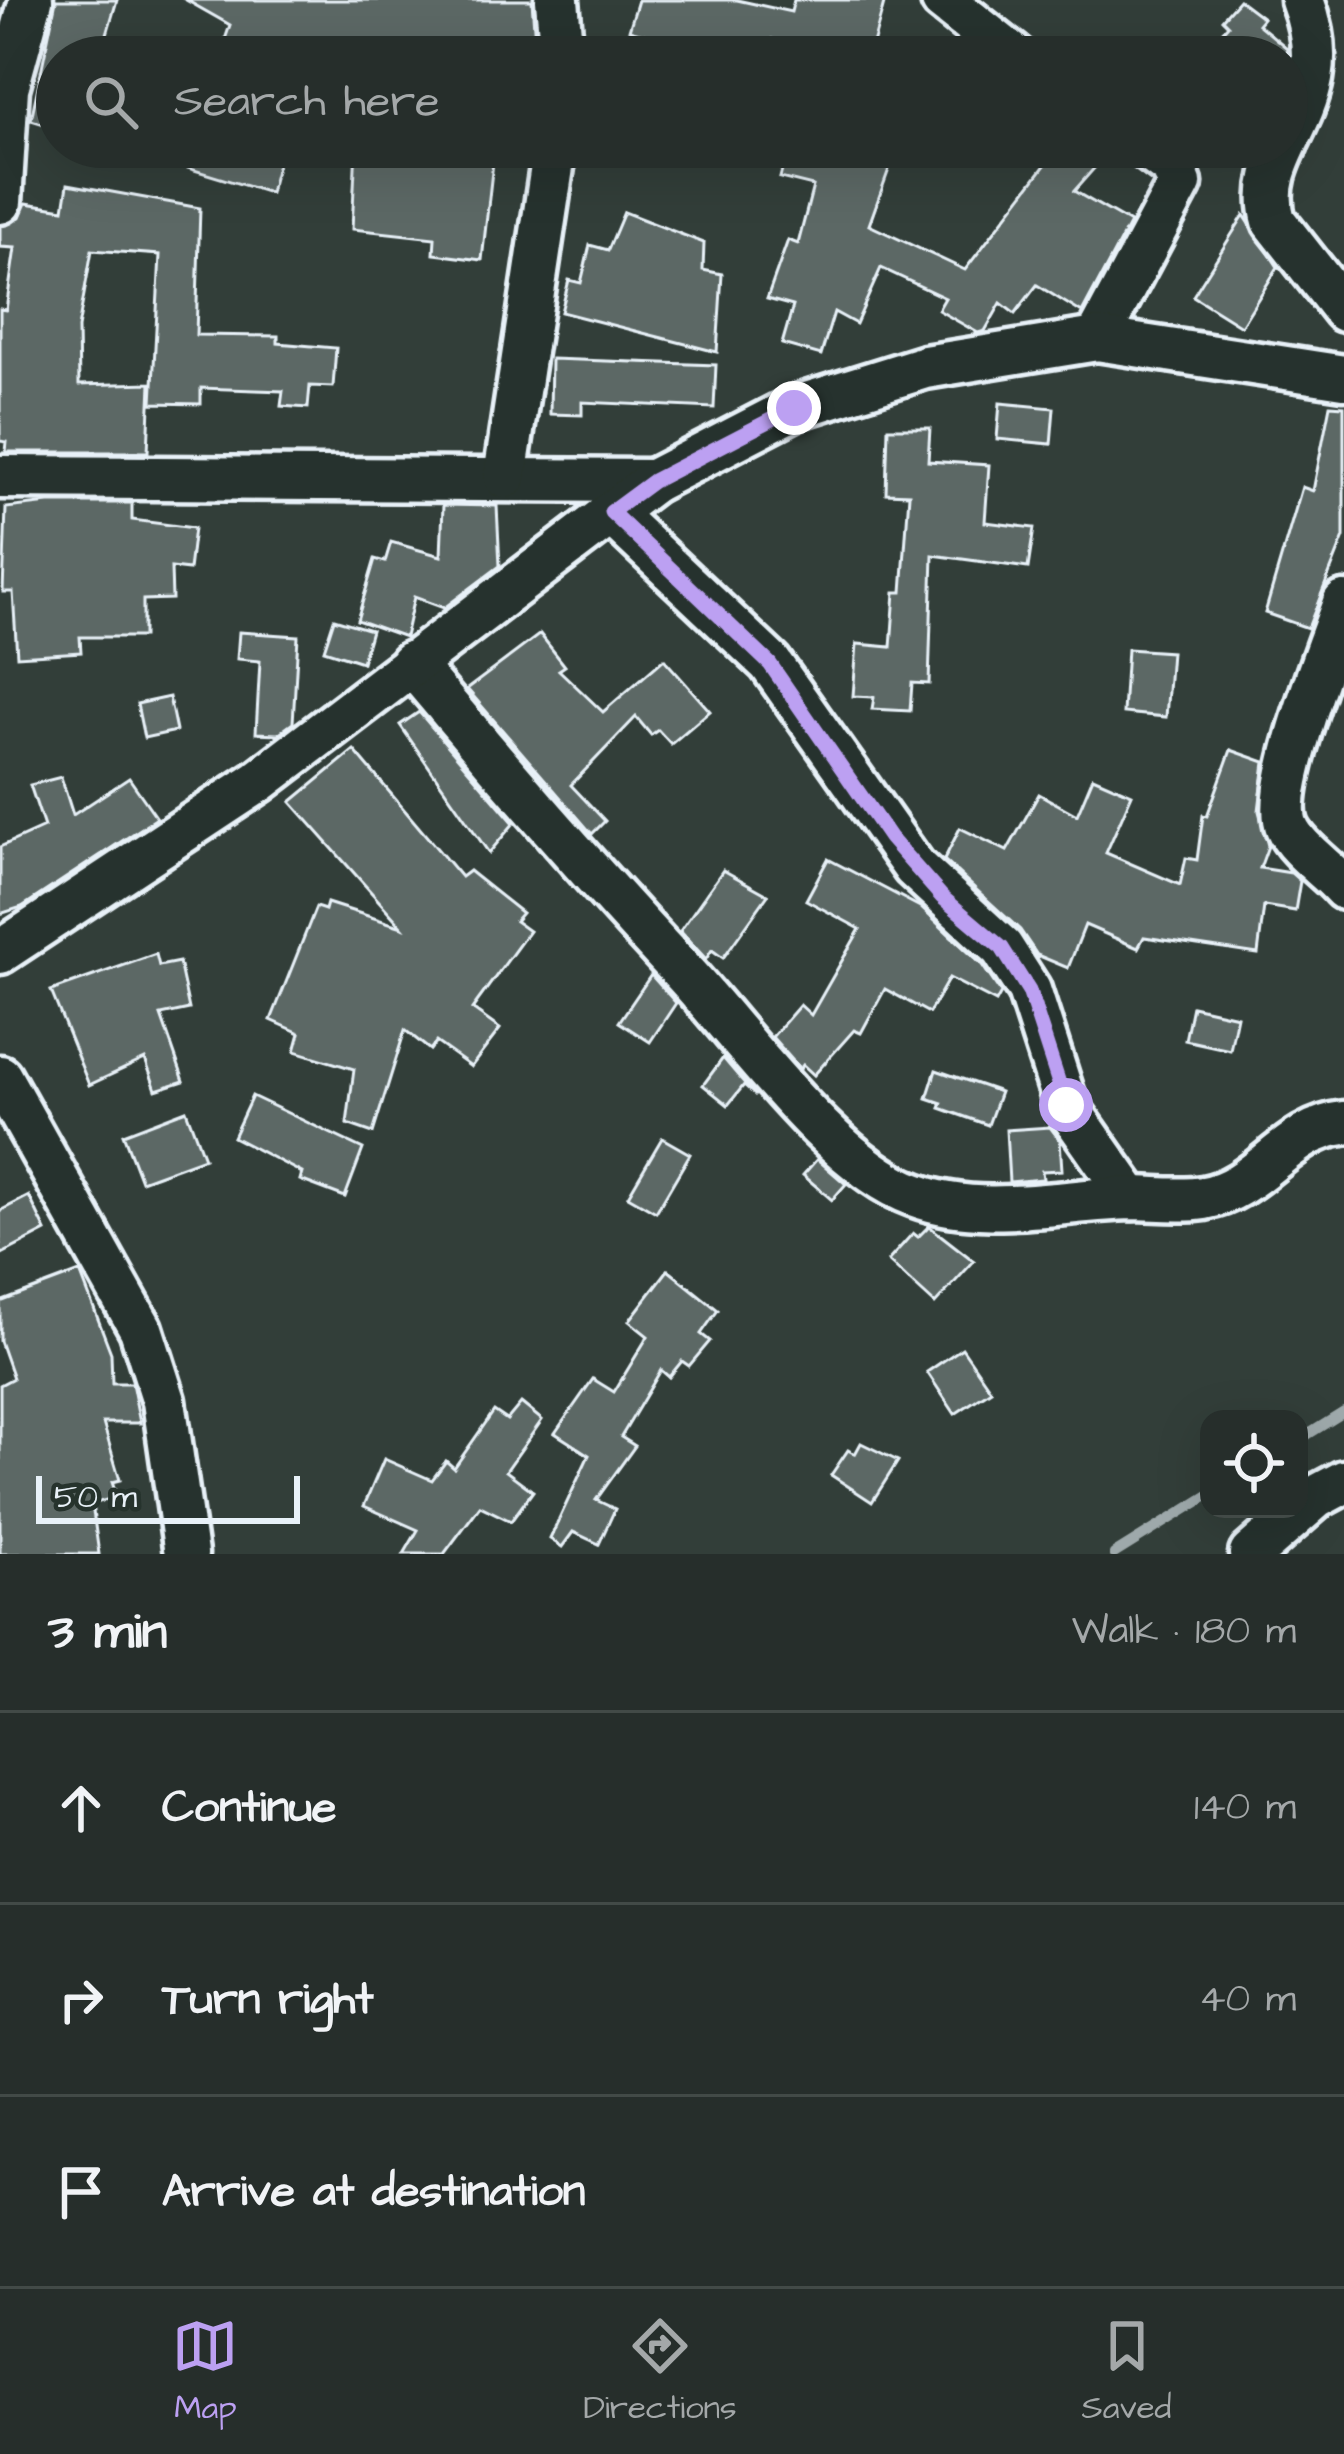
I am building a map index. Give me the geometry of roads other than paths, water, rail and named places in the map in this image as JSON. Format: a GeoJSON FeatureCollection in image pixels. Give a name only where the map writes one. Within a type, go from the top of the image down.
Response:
{"type":"FeatureCollection","features":[{"type":"Feature","properties":{"kind":"street"},"geometry":{"type":"LineString","coordinates":[[0,202],[7,88],[31,0]]}},
{"type":"Feature","properties":{"kind":"street"},"geometry":{"type":"LineString","coordinates":[[557,0],[560,36]]}},
{"type":"Feature","properties":{"kind":"street"},"geometry":{"type":"LineString","coordinates":[[943,0],[988,36]]}},
{"type":"Feature","properties":{"kind":"street"},"geometry":{"type":"LineString","coordinates":[[1302,0],[1321,44],[1333,91],[1308,128]]}},
{"type":"Feature","properties":{"kind":"street"},"geometry":{"type":"LineString","coordinates":[[505,477],[552,168]]}},
{"type":"Feature","properties":{"kind":"street"},"geometry":{"type":"LineString","coordinates":[[1097,339],[1180,183],[1172,168]]}},
{"type":"Feature","properties":{"kind":"street"},"geometry":{"type":"LineString","coordinates":[[1281,168],[1270,207],[1274,221],[1344,310]]}},
{"type":"Feature","properties":{"kind":"street"},"geometry":{"type":"LineString","coordinates":[[0,952],[259,781],[653,481],[794,408],[926,368],[1097,339],[1344,377]]}},
{"type":"Feature","properties":{"kind":"street"},"geometry":{"type":"LineString","coordinates":[[0,477],[653,481]]}},
{"type":"Feature","properties":{"kind":"street"},"geometry":{"type":"LineString","coordinates":[[611,512],[770,664],[890,838],[942,897],[1002,948],[1029,991],[1066,1105],[1131,1198]]}},
{"type":"Feature","properties":{"kind":"street"},"geometry":{"type":"LineString","coordinates":[[1344,603],[1304,720],[1283,807],[1294,839],[1344,888]]}},
{"type":"Feature","properties":{"kind":"street"},"geometry":{"type":"LineString","coordinates":[[411,664],[634,924],[785,1088],[875,1175],[914,1195],[962,1206],[1201,1199],[1237,1190],[1298,1136],[1344,1123]]}},
{"type":"Feature","properties":{"kind":"street"},"geometry":{"type":"LineString","coordinates":[[0,1077],[141,1329],[164,1401],[185,1554]]}},
{"type":"Feature","properties":{"kind":"street"},"geometry":{"type":"LineString","coordinates":[[1251,1554],[1316,1496],[1344,1482]]}},
{"type":"Feature","properties":{"kind":"waterway"},"geometry":{"type":"LineString","coordinates":[[1308,1434],[1344,1412]]}},
{"type":"Feature","properties":{"kind":"waterway"},"geometry":{"type":"LineString","coordinates":[[1114,1554],[1200,1501]]}}]}
